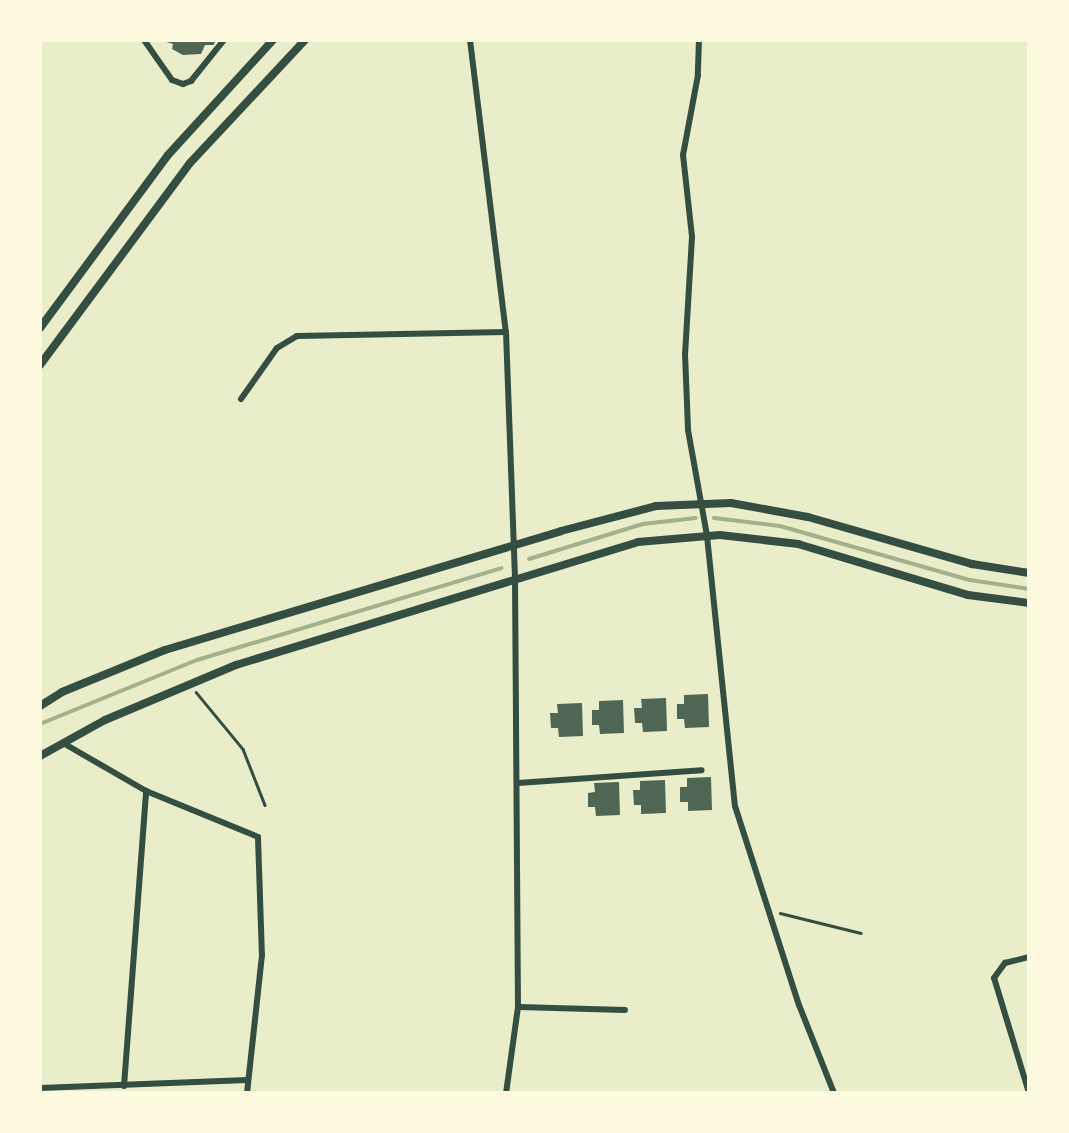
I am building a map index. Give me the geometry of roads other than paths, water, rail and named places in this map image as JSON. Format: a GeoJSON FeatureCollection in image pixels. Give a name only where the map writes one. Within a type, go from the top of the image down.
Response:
{"type":"FeatureCollection","features":[{"type":"Feature","properties":{"kind":"street"},"geometry":{"type":"LineString","coordinates":[[144,40],[172,80],[183,84],[191,81],[224,40]]}},
{"type":"Feature","properties":{"kind":"street"},"geometry":{"type":"LineString","coordinates":[[40,328],[168,155],[273,40]]}},
{"type":"Feature","properties":{"kind":"street"},"geometry":{"type":"LineString","coordinates":[[40,365],[190,163],[305,40]]}},
{"type":"Feature","properties":{"kind":"street"},"geometry":{"type":"LineString","coordinates":[[698,40],[698,76],[683,156],[692,237],[685,354],[688,430],[708,536],[735,806],[799,1005],[834,1093]]}},
{"type":"Feature","properties":{"kind":"street"},"geometry":{"type":"LineString","coordinates":[[471,44],[506,332],[515,578],[518,1007],[506,1093]]}},
{"type":"Feature","properties":{"kind":"street"},"geometry":{"type":"LineString","coordinates":[[241,399],[277,348],[297,336],[506,332]]}},
{"type":"Feature","properties":{"kind":"street"},"geometry":{"type":"LineString","coordinates":[[40,706],[62,692],[165,650],[512,545],[656,506],[731,503],[808,517],[972,564],[1029,573]]}},
{"type":"Feature","properties":{"kind":"street"},"geometry":{"type":"LineString","coordinates":[[40,756],[236,665],[638,542],[708,536],[798,544],[968,595],[1029,603]]}},
{"type":"Feature","properties":{"kind":"street"},"geometry":{"type":"LineString","coordinates":[[63,744],[146,791],[258,837],[262,955],[247,1093]]}},
{"type":"Feature","properties":{"kind":"street"},"geometry":{"type":"LineString","coordinates":[[518,783],[702,770]]}},
{"type":"Feature","properties":{"kind":"street"},"geometry":{"type":"LineString","coordinates":[[124,1086],[146,791]]}},
{"type":"Feature","properties":{"kind":"street"},"geometry":{"type":"LineString","coordinates":[[1029,957],[1000,967],[994,984],[1029,1093]]}},
{"type":"Feature","properties":{"kind":"street"},"geometry":{"type":"LineString","coordinates":[[518,1007],[625,1010]]}},
{"type":"Feature","properties":{"kind":"street"},"geometry":{"type":"LineString","coordinates":[[40,1088],[248,1080]]}},
{"type":"Feature","properties":{"kind":"waterway"},"geometry":{"type":"LineString","coordinates":[[529,559],[643,524],[696,518]]}},
{"type":"Feature","properties":{"kind":"waterway"},"geometry":{"type":"LineString","coordinates":[[714,518],[780,526],[970,580],[1029,589]]}},
{"type":"Feature","properties":{"kind":"waterway"},"geometry":{"type":"LineString","coordinates":[[40,724],[197,660],[501,568]]}}]}
